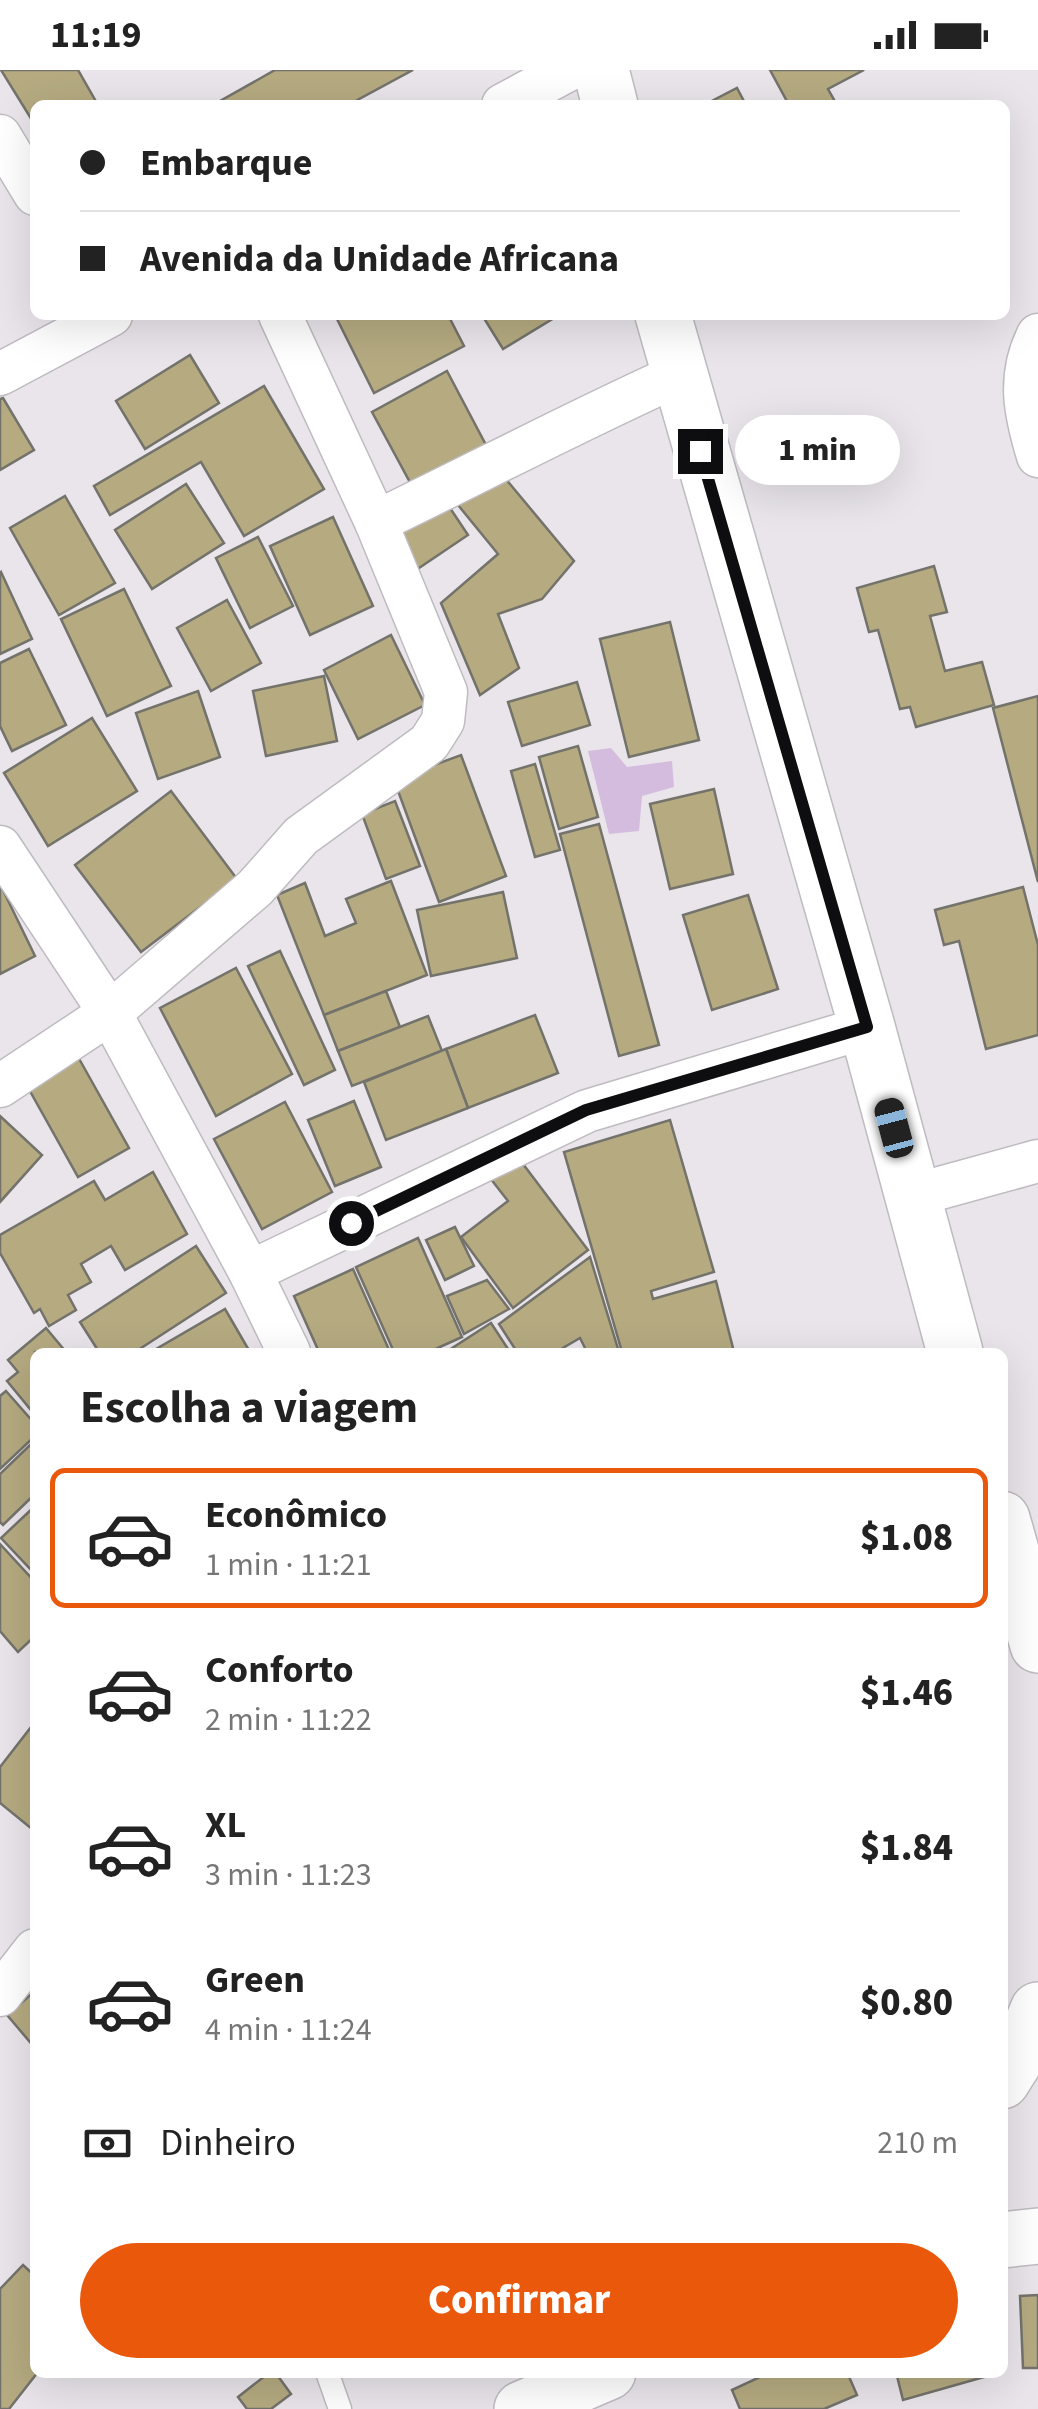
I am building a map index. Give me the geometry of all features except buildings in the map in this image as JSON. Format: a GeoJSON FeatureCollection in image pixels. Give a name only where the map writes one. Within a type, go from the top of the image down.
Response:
{"type":"FeatureCollection","features":[{"type":"Feature","properties":{"kind":"street"},"geometry":{"type":"LineString","coordinates":[[512,100],[568,70]]}},
{"type":"Feature","properties":{"kind":"street"},"geometry":{"type":"LineString","coordinates":[[601,70],[609,100]]}},
{"type":"Feature","properties":{"kind":"street"},"geometry":{"type":"LineString","coordinates":[[0,136],[30,186]]}},
{"type":"Feature","properties":{"kind":"street"},"geometry":{"type":"LineString","coordinates":[[0,374],[101,320]]}},
{"type":"Feature","properties":{"kind":"street"},"geometry":{"type":"LineString","coordinates":[[0,1086],[110,1012],[255,888],[300,836],[429,744],[443,721],[446,692],[376,522],[282,320]]}},
{"type":"Feature","properties":{"kind":"street"},"geometry":{"type":"LineString","coordinates":[[664,320],[955,1348]]}},
{"type":"Feature","properties":{"kind":"street"},"geometry":{"type":"LineString","coordinates":[[1038,336],[1027,357],[1022,386],[1026,418],[1038,456]]}},
{"type":"Feature","properties":{"kind":"street"},"geometry":{"type":"LineString","coordinates":[[376,522],[554,431],[678,374]]}},
{"type":"Feature","properties":{"kind":"street"},"geometry":{"type":"LineString","coordinates":[[0,847],[110,1012],[287,1348]]}},
{"type":"Feature","properties":{"kind":"street"},"geometry":{"type":"LineString","coordinates":[[250,1272],[586,1110],[867,1027]]}},
{"type":"Feature","properties":{"kind":"street"},"geometry":{"type":"LineString","coordinates":[[912,1196],[1038,1161]]}},
{"type":"Feature","properties":{"kind":"street"},"geometry":{"type":"LineString","coordinates":[[1008,1540],[1038,1645]]}},
{"type":"Feature","properties":{"kind":"street"},"geometry":{"type":"LineString","coordinates":[[0,1994],[30,1956]]}},
{"type":"Feature","properties":{"kind":"street"},"geometry":{"type":"LineString","coordinates":[[1008,2072],[1038,2010]]}},
{"type":"Feature","properties":{"kind":"street"},"geometry":{"type":"LineString","coordinates":[[1008,2239],[1038,2236]]}},
{"type":"Feature","properties":{"kind":"street"},"geometry":{"type":"LineString","coordinates":[[522,2409],[594,2378]]}},
{"type":"Feature","properties":{"kind":"lane"},"geometry":{"type":"LineString","coordinates":[[329,2378],[340,2409]]}},
{"type":"Feature","properties":{"kind":"shaded area"},"geometry":{"type":"Polygon","coordinates":[[[611,748],[627,767],[672,761],[674,787],[642,796],[639,831],[609,834],[588,751],[611,748]]]}},
{"type":"Feature","properties":{"kind":"route"},"geometry":{"type":"LineString","coordinates":[[351,1223],[586,1110],[867,1027],[700,451]]}}]}
